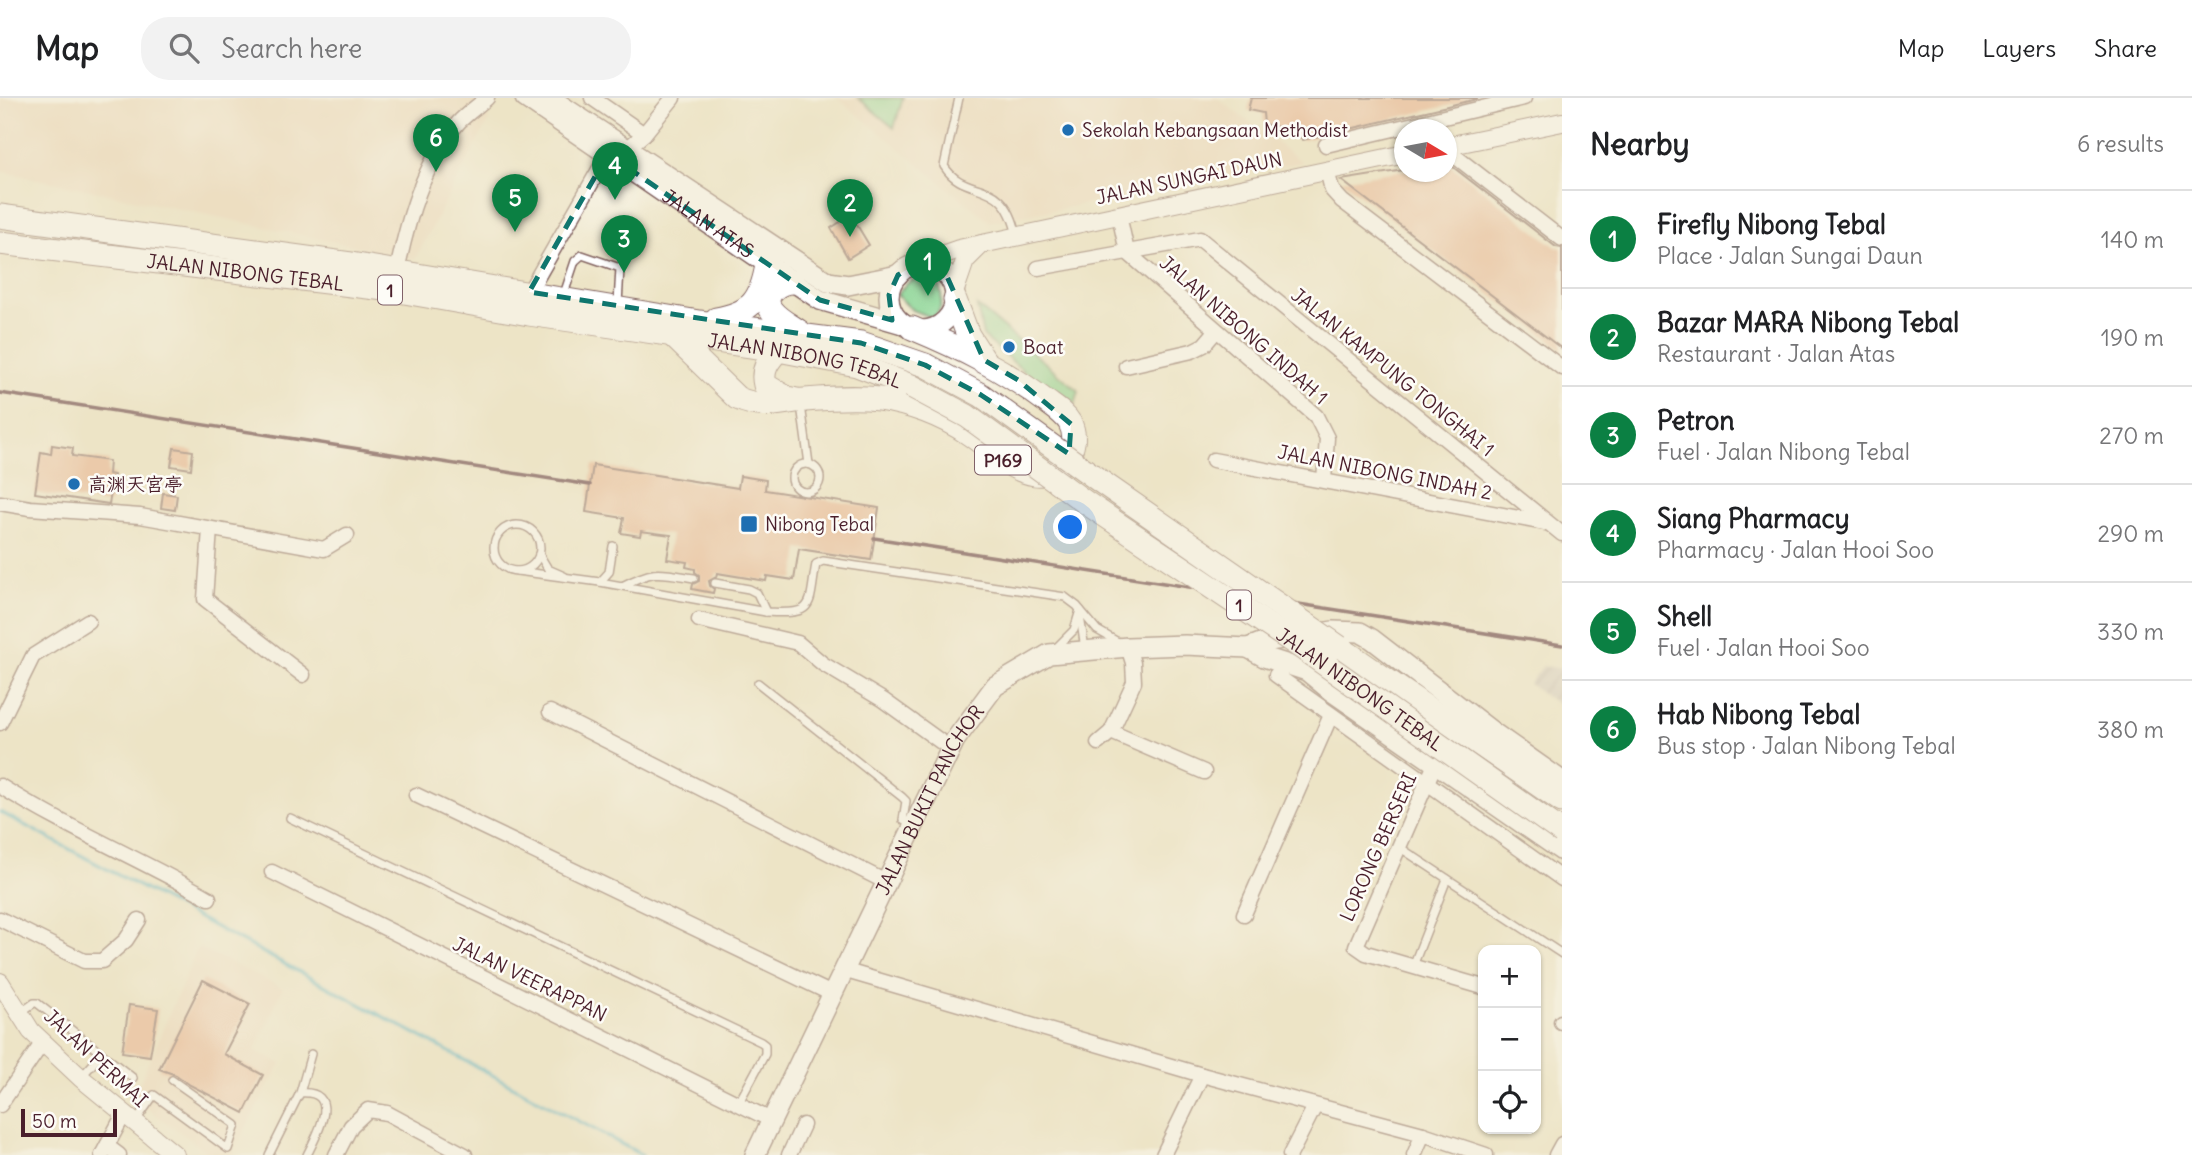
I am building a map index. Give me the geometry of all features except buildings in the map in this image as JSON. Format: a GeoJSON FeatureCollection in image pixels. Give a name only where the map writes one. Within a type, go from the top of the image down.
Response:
{"type":"FeatureCollection","features":[{"type":"Feature","properties":{"kind":"highway","name":"JALAN NIBONG TEBAL"},"geometry":{"type":"LineString","coordinates":[[0,216],[397,271],[699,322],[861,343],[925,365],[981,395],[1100,481],[1562,801]]}},
{"type":"Feature","properties":{"kind":"highway","name":"JALAN NIBONG TEBAL"},"geometry":{"type":"LineString","coordinates":[[0,243],[393,290],[529,314],[778,349],[857,365],[911,386],[967,416],[1085,502],[1305,650],[1562,832]]}},
{"type":"Feature","properties":{"kind":"highway"},"geometry":{"type":"LineString","coordinates":[[699,322],[733,316],[745,310],[760,291],[767,265]]}},
{"type":"Feature","properties":{"kind":"highway"},"geometry":{"type":"LineString","coordinates":[[793,282],[775,286],[769,304],[771,311],[804,335]]}},
{"type":"Feature","properties":{"kind":"highway","name":"JALAN ATAS"},"geometry":{"type":"LineString","coordinates":[[955,295],[968,335],[984,360]]}},
{"type":"Feature","properties":{"kind":"highway","name":"JALAN ATAS"},"geometry":{"type":"LineString","coordinates":[[801,401],[879,399],[917,408],[967,432],[1005,462],[1020,470],[1043,475],[1058,468],[1069,454],[1073,442],[1071,424],[1064,415],[1018,380],[984,360],[908,326]]}},
{"type":"Feature","properties":{"kind":"highway","name":"P169"},"geometry":{"type":"LineString","coordinates":[[669,332],[737,398],[748,403],[778,405],[801,401]]}},
{"type":"Feature","properties":{"kind":"highway"},"geometry":{"type":"LineString","coordinates":[[778,349],[768,361],[762,376],[765,386],[787,398],[801,401]]}},
{"type":"Feature","properties":{"kind":"main road","name":"JALAN ATAS"},"geometry":{"type":"LineString","coordinates":[[525,98],[618,152],[828,282],[848,285],[898,275]]}},
{"type":"Feature","properties":{"kind":"main road","name":"JALAN ATAS"},"geometry":{"type":"LineString","coordinates":[[550,98],[767,265],[820,300],[908,326]]}},
{"type":"Feature","properties":{"kind":"main road"},"geometry":{"type":"LineString","coordinates":[[916,264],[926,264],[944,272],[955,295],[953,309],[940,325],[922,330],[908,326],[895,316],[889,295],[898,275],[916,264]]}},
{"type":"Feature","properties":{"kind":"main road"},"geometry":{"type":"LineString","coordinates":[[1307,671],[1305,650],[1317,632]]}},
{"type":"Feature","properties":{"kind":"main road","name":"JALAN BUKIT PANCHOR"},"geometry":{"type":"LineString","coordinates":[[755,1155],[951,749],[995,685],[1036,659],[1049,654],[1128,647],[1185,645],[1248,648],[1263,642],[1317,632],[1360,632],[1373,639],[1494,733],[1562,780]]}},
{"type":"Feature","properties":{"kind":"main road","name":"JALAN BUKIT PANCHOR"},"geometry":{"type":"LineString","coordinates":[[1248,648],[1264,657],[1307,671],[1331,691],[1562,851]]}},
{"type":"Feature","properties":{"kind":"street"},"geometry":{"type":"LineString","coordinates":[[397,271],[408,221],[430,167],[458,122],[487,98]]}},
{"type":"Feature","properties":{"kind":"street"},"geometry":{"type":"LineString","coordinates":[[592,98],[644,134]]}},
{"type":"Feature","properties":{"kind":"street"},"geometry":{"type":"LineString","coordinates":[[529,292],[618,152],[644,134],[673,98]]}},
{"type":"Feature","properties":{"kind":"street"},"geometry":{"type":"LineString","coordinates":[[1326,145],[1524,98]]}},
{"type":"Feature","properties":{"kind":"street"},"geometry":{"type":"LineString","coordinates":[[1457,146],[1562,122]]}},
{"type":"Feature","properties":{"kind":"street","name":"JALAN SUNGAI DAUN"},"geometry":{"type":"LineString","coordinates":[[916,264],[959,249],[1394,156]]}},
{"type":"Feature","properties":{"kind":"street"},"geometry":{"type":"LineString","coordinates":[[1457,156],[1562,239]]}},
{"type":"Feature","properties":{"kind":"street"},"geometry":{"type":"LineString","coordinates":[[1326,170],[1332,190],[1342,201],[1562,368]]}},
{"type":"Feature","properties":{"kind":"street"},"geometry":{"type":"LineString","coordinates":[[1038,268],[1127,252],[1119,215]]}},
{"type":"Feature","properties":{"kind":"street","name":"JALAN KAMPUNG TONGHAI 1"},"geometry":{"type":"LineString","coordinates":[[1127,252],[1200,239],[1562,534]]}},
{"type":"Feature","properties":{"kind":"street"},"geometry":{"type":"LineString","coordinates":[[955,295],[965,261],[982,244]]}},
{"type":"Feature","properties":{"kind":"street","name":"JALAN NIBONG INDAH 1"},"geometry":{"type":"LineString","coordinates":[[1127,252],[1316,416],[1327,438],[1324,480]]}},
{"type":"Feature","properties":{"kind":"street"},"geometry":{"type":"LineString","coordinates":[[1126,366],[1192,351],[1204,345],[1216,331]]}},
{"type":"Feature","properties":{"kind":"street","name":"JALAN NIBONG INDAH 2"},"geometry":{"type":"LineString","coordinates":[[1213,460],[1549,524]]}},
{"type":"Feature","properties":{"kind":"street"},"geometry":{"type":"LineString","coordinates":[[0,503],[30,508],[140,516],[324,549],[347,535]]}},
{"type":"Feature","properties":{"kind":"street"},"geometry":{"type":"LineString","coordinates":[[210,529],[205,599],[303,675]]}},
{"type":"Feature","properties":{"kind":"street"},"geometry":{"type":"LineString","coordinates":[[699,620],[798,643],[823,664],[883,700],[951,749]]}},
{"type":"Feature","properties":{"kind":"street"},"geometry":{"type":"LineString","coordinates":[[0,723],[33,656],[88,621]]}},
{"type":"Feature","properties":{"kind":"street"},"geometry":{"type":"LineString","coordinates":[[1098,743],[1111,732],[1134,682],[1133,663],[1128,647]]}},
{"type":"Feature","properties":{"kind":"street"},"geometry":{"type":"LineString","coordinates":[[1276,675],[1562,879]]}},
{"type":"Feature","properties":{"kind":"street"},"geometry":{"type":"LineString","coordinates":[[550,712],[886,882]]}},
{"type":"Feature","properties":{"kind":"street"},"geometry":{"type":"LineString","coordinates":[[1244,914],[1331,715]]}},
{"type":"Feature","properties":{"kind":"street"},"geometry":{"type":"LineString","coordinates":[[1111,732],[1205,772]]}},
{"type":"Feature","properties":{"kind":"street","name":"LORONG BERSERI"},"geometry":{"type":"LineString","coordinates":[[1412,967],[1366,953],[1356,946],[1435,764]]}},
{"type":"Feature","properties":{"kind":"street"},"geometry":{"type":"LineString","coordinates":[[0,786],[36,809],[159,869],[209,898]]}},
{"type":"Feature","properties":{"kind":"street"},"geometry":{"type":"LineString","coordinates":[[416,794],[832,994]]}},
{"type":"Feature","properties":{"kind":"street","name":"JALAN VEERAPPAN"},"geometry":{"type":"LineString","coordinates":[[272,872],[771,1120]]}},
{"type":"Feature","properties":{"kind":"street"},"geometry":{"type":"LineString","coordinates":[[0,919],[84,961],[102,961],[126,940],[139,920]]}},
{"type":"Feature","properties":{"kind":"street"},"geometry":{"type":"LineString","coordinates":[[1412,967],[1478,986]]}},
{"type":"Feature","properties":{"kind":"street"},"geometry":{"type":"LineString","coordinates":[[844,970],[1486,1155]]}},
{"type":"Feature","properties":{"kind":"street","name":"JALAN PERMAI"},"geometry":{"type":"LineString","coordinates":[[0,982],[31,1031],[81,1078],[175,1155]]}},
{"type":"Feature","properties":{"kind":"street"},"geometry":{"type":"LineString","coordinates":[[0,1105],[43,1042]]}},
{"type":"Feature","properties":{"kind":"street"},"geometry":{"type":"LineString","coordinates":[[1163,1155],[1202,1075]]}},
{"type":"Feature","properties":{"kind":"street"},"geometry":{"type":"LineString","coordinates":[[1290,1155],[1315,1106]]}},
{"type":"Feature","properties":{"kind":"street"},"geometry":{"type":"LineString","coordinates":[[339,1154],[351,1126],[368,1110],[387,1113],[465,1155]]}},
{"type":"Feature","properties":{"kind":"street"},"geometry":{"type":"LineString","coordinates":[[110,1152],[129,1119]]}},
{"type":"Feature","properties":{"kind":"street"},"geometry":{"type":"LineString","coordinates":[[789,1155],[803,1125]]}},
{"type":"Feature","properties":{"kind":"street"},"geometry":{"type":"LineString","coordinates":[[1414,1155],[1423,1135]]}},
{"type":"Feature","properties":{"kind":"street"},"geometry":{"type":"LineString","coordinates":[[1556,1155],[1562,1144]]}},
{"type":"Feature","properties":{"kind":"lane"},"geometry":{"type":"LineString","coordinates":[[959,98],[944,166],[951,177],[997,196],[1005,204],[1014,222],[1017,236]]}},
{"type":"Feature","properties":{"kind":"lane"},"geometry":{"type":"LineString","coordinates":[[563,298],[575,261],[582,255],[620,268],[622,272],[617,307]]}},
{"type":"Feature","properties":{"kind":"lane"},"geometry":{"type":"LineString","coordinates":[[801,401],[809,464]]}},
{"type":"Feature","properties":{"kind":"lane"},"geometry":{"type":"LineString","coordinates":[[809,464],[817,468],[821,478],[814,490],[804,492],[796,487],[792,478],[799,466],[809,464]]}},
{"type":"Feature","properties":{"kind":"lane"},"geometry":{"type":"LineString","coordinates":[[571,579],[548,569],[540,554],[538,539],[527,527],[512,526],[505,529],[496,541],[495,555],[504,567],[517,571],[571,579],[600,582],[766,612],[793,614],[804,609],[812,601],[816,564],[823,561],[1065,597],[1097,630],[1128,647]]}},
{"type":"Feature","properties":{"kind":"lane"},"geometry":{"type":"LineString","coordinates":[[600,582],[608,572],[613,546]]}},
{"type":"Feature","properties":{"kind":"lane"},"geometry":{"type":"LineString","coordinates":[[517,571],[531,567],[540,554]]}},
{"type":"Feature","properties":{"kind":"lane"},"geometry":{"type":"LineString","coordinates":[[622,587],[646,574],[658,572],[694,578]]}},
{"type":"Feature","properties":{"kind":"lane"},"geometry":{"type":"LineString","coordinates":[[715,583],[757,593],[766,612]]}},
{"type":"Feature","properties":{"kind":"lane"},"geometry":{"type":"LineString","coordinates":[[1080,610],[1085,650]]}},
{"type":"Feature","properties":{"kind":"lane"},"geometry":{"type":"LineString","coordinates":[[1049,654],[1074,631],[1080,610]]}},
{"type":"Feature","properties":{"kind":"lane"},"geometry":{"type":"LineString","coordinates":[[758,683],[906,800],[903,820],[913,826]]}},
{"type":"Feature","properties":{"kind":"lane"},"geometry":{"type":"LineString","coordinates":[[290,818],[761,1042],[765,1045],[765,1054],[738,1104]]}},
{"type":"Feature","properties":{"kind":"lane"},"geometry":{"type":"LineString","coordinates":[[1399,846],[1558,954],[1562,954]]}},
{"type":"Feature","properties":{"kind":"lane"},"geometry":{"type":"LineString","coordinates":[[1412,967],[1447,879]]}},
{"type":"Feature","properties":{"kind":"lane"},"geometry":{"type":"LineString","coordinates":[[20,1013],[37,1003],[133,1078]]}},
{"type":"Feature","properties":{"kind":"lane"},"geometry":{"type":"LineString","coordinates":[[81,1078],[102,1054]]}},
{"type":"Feature","properties":{"kind":"lane"},"geometry":{"type":"LineString","coordinates":[[269,1155],[300,1093],[311,1054]]}},
{"type":"Feature","properties":{"kind":"lane"},"geometry":{"type":"LineString","coordinates":[[129,1119],[154,1095],[228,1149],[236,1125],[172,1080]]}},
{"type":"Feature","properties":{"kind":"lane"},"geometry":{"type":"LineString","coordinates":[[300,1093],[323,1100],[325,1109],[307,1155]]}},
{"type":"Feature","properties":{"kind":"highlighted area"},"geometry":{"type":"Polygon","coordinates":[[[608,154],[820,300],[892,320],[889,295],[898,275],[916,264],[945,272],[984,360],[1018,380],[1071,424],[1069,454],[981,395],[925,365],[861,343],[529,292],[608,154]]]}},
{"type":"Feature","properties":{"kind":"shaded area"},"geometry":{"type":"Polygon","coordinates":[[[0,98],[481,98],[489,120],[415,259],[0,171],[0,98]]]}},
{"type":"Feature","properties":{"kind":"shaded area","name":"Sekolah Kebangsaan Methodist"},"geometry":{"type":"Polygon","coordinates":[[[837,98],[1217,98],[1302,162],[990,222],[837,98]]]}},
{"type":"Feature","properties":{"kind":"shaded area"},"geometry":{"type":"Polygon","coordinates":[[[1543,666],[1562,669],[1562,707],[1529,684],[1543,666]]]}},
{"type":"Feature","properties":{"kind":"shaded area"},"geometry":{"type":"Polygon","coordinates":[[[198,947],[283,988],[255,1051],[281,1063],[231,1155],[212,1155],[133,1099],[198,947]]]}},
{"type":"Feature","properties":{"kind":"green space"},"geometry":{"type":"Polygon","coordinates":[[[858,98],[903,98],[894,128],[858,98]]]}},
{"type":"Feature","properties":{"kind":"green space"},"geometry":{"type":"Polygon","coordinates":[[[925,276],[936,279],[941,295],[940,309],[933,318],[912,310],[897,295],[909,282],[925,276]]]}},
{"type":"Feature","properties":{"kind":"green space"},"geometry":{"type":"Polygon","coordinates":[[[977,306],[1079,391],[1075,404],[1026,373],[983,336],[977,306]]]}},
{"type":"Feature","properties":{"kind":"waterway"},"geometry":{"type":"LineString","coordinates":[[0,812],[642,1155]]}},
{"type":"Feature","properties":{"kind":"railway"},"geometry":{"type":"LineString","coordinates":[[0,393],[590,485]]}},
{"type":"Feature","properties":{"kind":"railway"},"geometry":{"type":"LineString","coordinates":[[874,538],[1562,645]]}},
{"type":"Feature","properties":{"kind":"place","name":"Sekolah Kebangsaan Methodist"},"geometry":{"type":"Point","coordinates":[1068,130]}},
{"type":"Feature","properties":{"kind":"place","name":"Hab Nibong Tebal"},"geometry":{"type":"Point","coordinates":[436,172]}},
{"type":"Feature","properties":{"kind":"place","name":"Siang Pharmacy"},"geometry":{"type":"Point","coordinates":[615,200]}},
{"type":"Feature","properties":{"kind":"place","name":"Shell"},"geometry":{"type":"Point","coordinates":[515,232]}},
{"type":"Feature","properties":{"kind":"place","name":"Bazar MARA Nibong Tebal"},"geometry":{"type":"Point","coordinates":[850,237]}},
{"type":"Feature","properties":{"kind":"place","name":"Petron"},"geometry":{"type":"Point","coordinates":[624,273]}},
{"type":"Feature","properties":{"kind":"place","name":"Firefly Nibong Tebal"},"geometry":{"type":"Point","coordinates":[928,296]}},
{"type":"Feature","properties":{"kind":"place","name":"Boat"},"geometry":{"type":"Point","coordinates":[1009,347]}},
{"type":"Feature","properties":{"kind":"place","name":"高渊天宫亭"},"geometry":{"type":"Point","coordinates":[74,484]}},
{"type":"Feature","properties":{"kind":"place","name":"Nibong Tebal"},"geometry":{"type":"Point","coordinates":[749,524]}}]}
